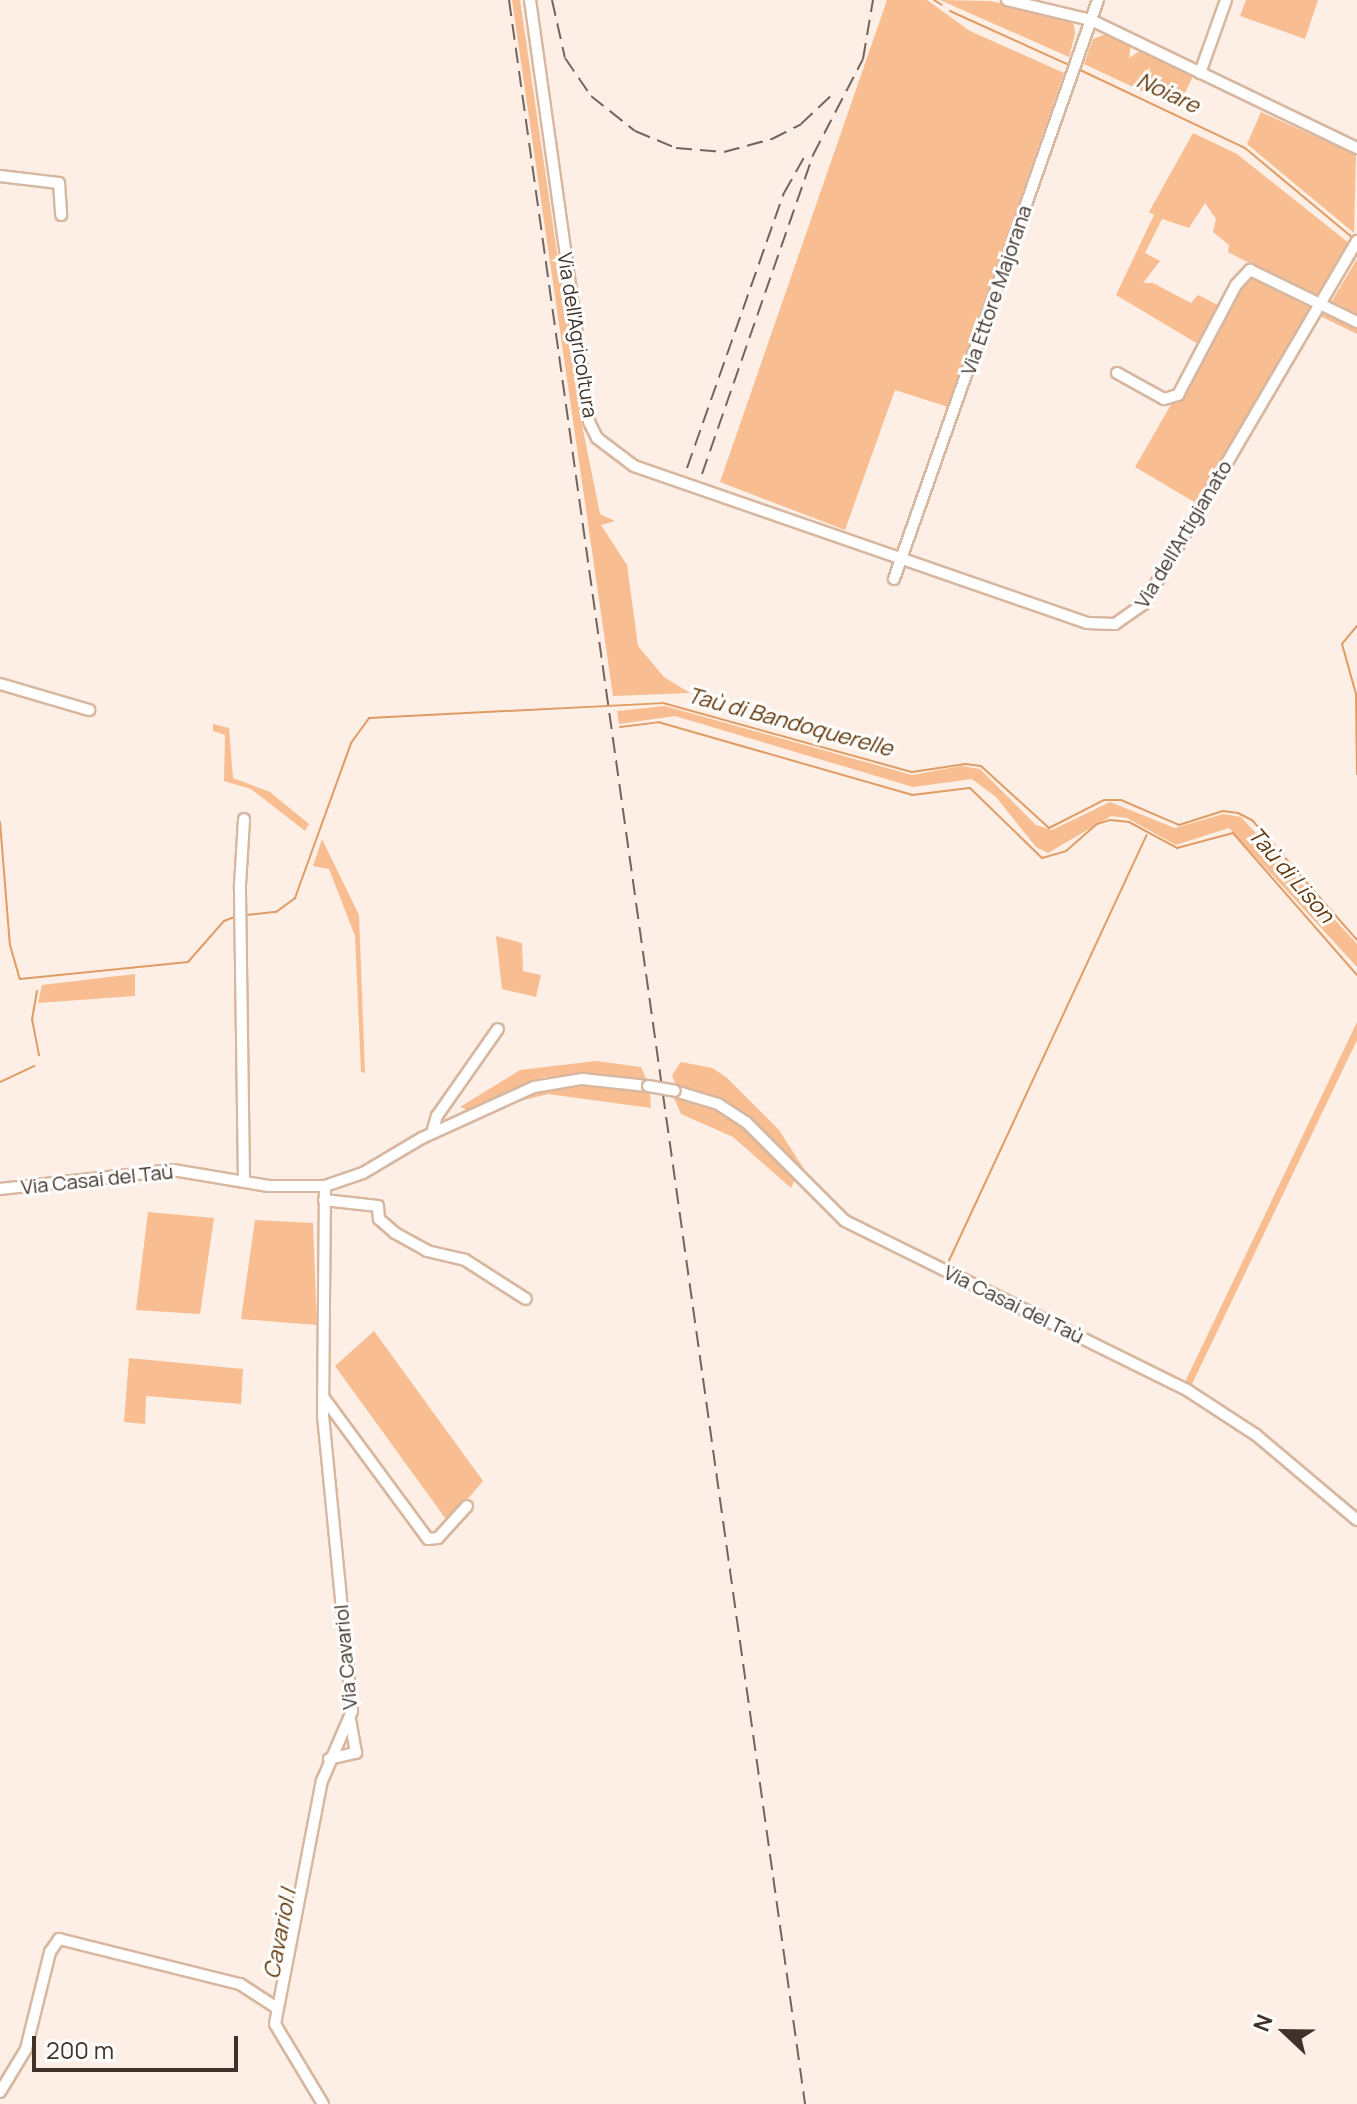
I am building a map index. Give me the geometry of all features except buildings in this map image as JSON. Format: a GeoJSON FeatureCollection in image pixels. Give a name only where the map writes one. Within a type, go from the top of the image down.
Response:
{"type":"FeatureCollection","features":[{"type":"Feature","properties":{"kind":"street","name":"Via dell'Agricoltura"},"geometry":{"type":"LineString","coordinates":[[530,0],[589,422],[597,438],[634,466],[902,558]]}},
{"type":"Feature","properties":{"kind":"street"},"geometry":{"type":"LineString","coordinates":[[1007,0],[1091,20],[1357,148]]}},
{"type":"Feature","properties":{"kind":"street","name":"Via Ettore Majorana"},"geometry":{"type":"LineString","coordinates":[[894,579],[1098,0]]}},
{"type":"Feature","properties":{"kind":"street"},"geometry":{"type":"LineString","coordinates":[[1200,73],[1226,0]]}},
{"type":"Feature","properties":{"kind":"street"},"geometry":{"type":"LineString","coordinates":[[0,176],[59,183],[61,215]]}},
{"type":"Feature","properties":{"kind":"street","name":"Via dell'Artigianato"},"geometry":{"type":"LineString","coordinates":[[902,558],[1087,623],[1126,620],[1144,604],[1357,241]]}},
{"type":"Feature","properties":{"kind":"street"},"geometry":{"type":"LineString","coordinates":[[1117,373],[1164,399],[1178,395],[1236,285],[1250,270],[1357,322]]}},
{"type":"Feature","properties":{"kind":"street"},"geometry":{"type":"LineString","coordinates":[[0,684],[89,710]]}},
{"type":"Feature","properties":{"kind":"street"},"geometry":{"type":"LineString","coordinates":[[244,819],[240,885],[244,1180]]}},
{"type":"Feature","properties":{"kind":"street"},"geometry":{"type":"LineString","coordinates":[[432,1133],[437,1116],[498,1029]]}},
{"type":"Feature","properties":{"kind":"street","name":"Via Casai del Taù"},"geometry":{"type":"LineString","coordinates":[[0,1189],[143,1171],[200,1171],[290,1188],[325,1186],[363,1173],[432,1133],[509,1096],[559,1081],[648,1086],[675,1091],[718,1104],[746,1122],[845,1221],[1187,1390],[1256,1435],[1357,1520]]}},
{"type":"Feature","properties":{"kind":"street","name":"Via Cavariol"},"geometry":{"type":"LineString","coordinates":[[323,2104],[275,2024],[329,1759],[350,1719],[324,1398],[325,1186]]}},
{"type":"Feature","properties":{"kind":"street"},"geometry":{"type":"LineString","coordinates":[[324,1200],[378,1206],[379,1219],[395,1233],[427,1251],[465,1260],[526,1299]]}},
{"type":"Feature","properties":{"kind":"street"},"geometry":{"type":"LineString","coordinates":[[324,1398],[428,1539],[438,1538],[467,1506]]}},
{"type":"Feature","properties":{"kind":"street"},"geometry":{"type":"LineString","coordinates":[[329,1759],[356,1753],[350,1719]]}},
{"type":"Feature","properties":{"kind":"street"},"geometry":{"type":"LineString","coordinates":[[0,2092],[26,2049],[50,1952],[59,1939],[240,1984],[277,2008]]}},
{"type":"Feature","properties":{"kind":"shaded area"},"geometry":{"type":"Polygon","coordinates":[[[512,0],[520,0],[583,430],[600,514],[615,521],[601,525],[627,565],[638,646],[664,677],[690,693],[613,696],[512,0]]]}},
{"type":"Feature","properties":{"kind":"shaded area"},"geometry":{"type":"Polygon","coordinates":[[[887,0],[927,0],[970,31],[1064,73],[948,407],[895,390],[845,530],[720,482],[887,0]]]}},
{"type":"Feature","properties":{"kind":"shaded area"},"geometry":{"type":"Polygon","coordinates":[[[940,0],[990,1],[1064,17],[1074,25],[1069,57],[940,0]]]}},
{"type":"Feature","properties":{"kind":"shaded area"},"geometry":{"type":"Polygon","coordinates":[[[1246,0],[1318,0],[1305,39],[1240,16],[1246,0]]]}},
{"type":"Feature","properties":{"kind":"shaded area"},"geometry":{"type":"Polygon","coordinates":[[[1106,34],[1131,44],[1129,58],[1141,50],[1193,76],[1178,108],[1084,64],[1093,39],[1106,34]]]}},
{"type":"Feature","properties":{"kind":"shaded area"},"geometry":{"type":"Polygon","coordinates":[[[1261,112],[1356,155],[1354,233],[1247,144],[1261,112]]]}},
{"type":"Feature","properties":{"kind":"shaded area"},"geometry":{"type":"Polygon","coordinates":[[[1193,133],[1237,154],[1350,244],[1317,298],[1228,252],[1229,245],[1213,232],[1216,219],[1205,203],[1189,228],[1162,219],[1145,253],[1160,261],[1143,283],[1153,283],[1191,303],[1198,295],[1218,305],[1198,344],[1116,295],[1154,215],[1149,212],[1193,133]]]}},
{"type":"Feature","properties":{"kind":"shaded area"},"geometry":{"type":"Polygon","coordinates":[[[1357,259],[1357,317],[1330,304],[1357,259]]]}},
{"type":"Feature","properties":{"kind":"shaded area"},"geometry":{"type":"Polygon","coordinates":[[[1247,273],[1314,303],[1196,503],[1135,467],[1247,273]]]}},
{"type":"Feature","properties":{"kind":"shaded area"},"geometry":{"type":"Polygon","coordinates":[[[1323,312],[1357,328],[1357,334],[1320,316],[1323,312]]]}},
{"type":"Feature","properties":{"kind":"shaded area"},"geometry":{"type":"Polygon","coordinates":[[[665,706],[912,775],[961,766],[980,769],[1036,825],[1052,830],[1110,802],[1175,828],[1223,814],[1241,817],[1357,944],[1357,967],[1229,828],[1176,845],[1127,818],[1111,816],[1048,853],[1036,847],[996,797],[972,779],[913,787],[675,716],[619,724],[617,711],[665,706]]]}},
{"type":"Feature","properties":{"kind":"shaded area"},"geometry":{"type":"Polygon","coordinates":[[[213,724],[229,728],[233,778],[270,792],[309,824],[305,831],[251,789],[224,781],[225,735],[213,731],[213,724]]]}},
{"type":"Feature","properties":{"kind":"shaded area"},"geometry":{"type":"Polygon","coordinates":[[[322,839],[359,915],[365,1073],[361,1072],[355,936],[329,869],[313,866],[322,839]]]}},
{"type":"Feature","properties":{"kind":"shaded area"},"geometry":{"type":"Polygon","coordinates":[[[496,936],[522,943],[523,971],[541,975],[536,997],[502,989],[496,936]]]}},
{"type":"Feature","properties":{"kind":"shaded area"},"geometry":{"type":"Polygon","coordinates":[[[135,974],[135,996],[38,1003],[42,985],[135,974]]]}},
{"type":"Feature","properties":{"kind":"shaded area"},"geometry":{"type":"Polygon","coordinates":[[[1357,1022],[1357,1040],[1192,1384],[1185,1382],[1357,1022]]]}},
{"type":"Feature","properties":{"kind":"shaded area"},"geometry":{"type":"Polygon","coordinates":[[[596,1061],[641,1067],[647,1081],[606,1075],[544,1077],[467,1110],[460,1107],[520,1070],[596,1061]]]}},
{"type":"Feature","properties":{"kind":"shaded area"},"geometry":{"type":"Polygon","coordinates":[[[681,1062],[712,1068],[726,1077],[779,1130],[811,1180],[739,1111],[677,1088],[672,1075],[681,1062]]]}},
{"type":"Feature","properties":{"kind":"shaded area"},"geometry":{"type":"Polygon","coordinates":[[[593,1085],[650,1093],[651,1108],[548,1094],[504,1105],[533,1092],[593,1085]]]}},
{"type":"Feature","properties":{"kind":"shaded area"},"geometry":{"type":"Polygon","coordinates":[[[674,1098],[725,1114],[755,1136],[794,1181],[791,1188],[733,1137],[681,1114],[674,1098]]]}},
{"type":"Feature","properties":{"kind":"shaded area"},"geometry":{"type":"Polygon","coordinates":[[[148,1212],[214,1218],[200,1314],[136,1310],[148,1212]]]}},
{"type":"Feature","properties":{"kind":"shaded area"},"geometry":{"type":"Polygon","coordinates":[[[255,1220],[313,1223],[317,1325],[241,1319],[255,1220]]]}},
{"type":"Feature","properties":{"kind":"shaded area"},"geometry":{"type":"Polygon","coordinates":[[[374,1331],[483,1481],[448,1522],[335,1366],[374,1331]]]}},
{"type":"Feature","properties":{"kind":"shaded area"},"geometry":{"type":"Polygon","coordinates":[[[129,1358],[243,1369],[241,1404],[146,1396],[145,1424],[124,1422],[129,1358]]]}},
{"type":"Feature","properties":{"kind":"waterway","name":"Noiare"},"geometry":{"type":"LineString","coordinates":[[934,0],[942,5]]}},
{"type":"Feature","properties":{"kind":"waterway","name":"Noiare"},"geometry":{"type":"LineString","coordinates":[[950,11],[1069,65]]}},
{"type":"Feature","properties":{"kind":"waterway","name":"Noiare"},"geometry":{"type":"LineString","coordinates":[[1078,69],[1245,148],[1352,237]]}},
{"type":"Feature","properties":{"kind":"waterway"},"geometry":{"type":"LineString","coordinates":[[1357,626],[1342,644],[1356,694],[1357,774]]}},
{"type":"Feature","properties":{"kind":"waterway","name":"Taù di Bandoquerelle"},"geometry":{"type":"LineString","coordinates":[[246,915],[276,912],[295,898],[351,743],[369,718],[663,703],[912,772],[965,764],[981,766],[1049,828],[1104,800],[1121,800],[1179,825],[1223,811],[1238,813],[1252,820],[1357,940]]}},
{"type":"Feature","properties":{"kind":"waterway","name":"Taù di Lison"},"geometry":{"type":"LineString","coordinates":[[620,727],[658,722],[912,795],[970,788],[1042,858],[1066,851],[1097,824],[1110,820],[1129,822],[1177,848],[1233,833],[1357,975]]}},
{"type":"Feature","properties":{"kind":"waterway","name":"Taù di Bandoquerelle"},"geometry":{"type":"LineString","coordinates":[[0,822],[10,945],[20,979],[188,962],[224,921],[237,916]]}},
{"type":"Feature","properties":{"kind":"waterway"},"geometry":{"type":"LineString","coordinates":[[947,1265],[1147,835]]}},
{"type":"Feature","properties":{"kind":"waterway"},"geometry":{"type":"LineString","coordinates":[[37,991],[32,1019],[39,1055]]}},
{"type":"Feature","properties":{"kind":"waterway"},"geometry":{"type":"LineString","coordinates":[[0,1082],[35,1066]]}},
{"type":"Feature","properties":{"kind":"railway"},"geometry":{"type":"LineString","coordinates":[[509,0],[805,2104]]}},
{"type":"Feature","properties":{"kind":"railway"},"geometry":{"type":"LineString","coordinates":[[552,0],[565,58],[591,96],[635,131],[676,148],[724,152],[772,139],[801,124],[835,92]]}},
{"type":"Feature","properties":{"kind":"railway"},"geometry":{"type":"LineString","coordinates":[[702,474],[813,155],[863,59],[873,0]]}},
{"type":"Feature","properties":{"kind":"railway"},"geometry":{"type":"LineString","coordinates":[[687,468],[784,193],[806,154]]}},
{"type":"Feature","properties":{"kind":"water label","name":"Cavariol I"},"geometry":{"type":"Point","coordinates":[280,1934]}}]}
